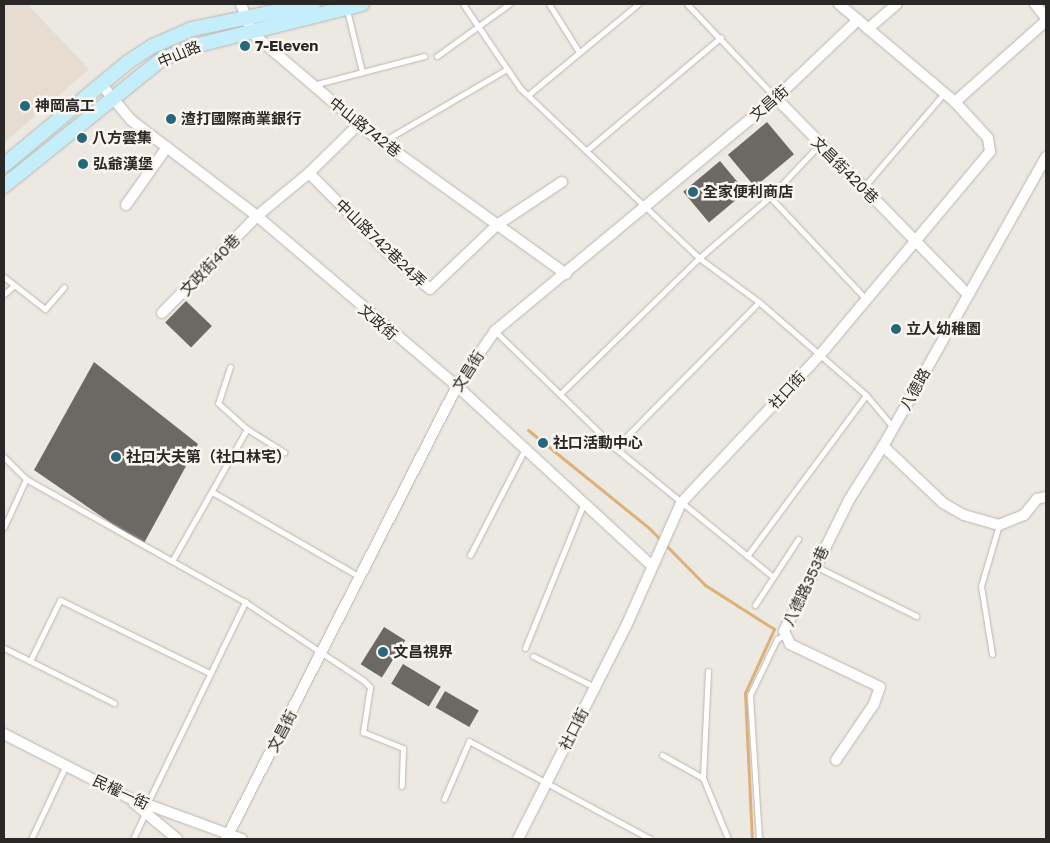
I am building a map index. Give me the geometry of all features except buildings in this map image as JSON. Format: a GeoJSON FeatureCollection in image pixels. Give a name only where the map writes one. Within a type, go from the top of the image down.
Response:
{"type":"FeatureCollection","features":[{"type":"Feature","properties":{"kind":"street","name":"中山路"},"geometry":{"type":"LineString","coordinates":[[4,165],[128,62],[172,36],[243,10],[313,4]]}},
{"type":"Feature","properties":{"kind":"street","name":"中山路"},"geometry":{"type":"LineString","coordinates":[[4,186],[162,60],[202,44],[347,10],[362,4]]}},
{"type":"Feature","properties":{"kind":"street","name":"社口街"},"geometry":{"type":"LineString","coordinates":[[518,839],[628,624],[651,565],[681,503],[820,355],[865,298],[990,152],[988,138],[955,102],[839,4]]}},
{"type":"Feature","properties":{"kind":"street"},"geometry":{"type":"LineString","coordinates":[[868,28],[897,4]]}},
{"type":"Feature","properties":{"kind":"street"},"geometry":{"type":"LineString","coordinates":[[955,102],[1046,20],[1035,4]]}},
{"type":"Feature","properties":{"kind":"street","name":"中山路742巷"},"geometry":{"type":"LineString","coordinates":[[243,10],[252,33],[359,124],[566,274]]}},
{"type":"Feature","properties":{"kind":"street","name":"文昌街"},"geometry":{"type":"LineString","coordinates":[[227,837],[361,578],[457,386],[496,331],[776,98],[858,20]]}},
{"type":"Feature","properties":{"kind":"street","name":"文政街"},"geometry":{"type":"LineString","coordinates":[[101,84],[131,120],[258,216],[457,386],[525,448],[582,504],[651,565]]}},
{"type":"Feature","properties":{"kind":"street","name":"文昌街420巷"},"geometry":{"type":"LineString","coordinates":[[776,98],[819,145],[968,294]]}},
{"type":"Feature","properties":{"kind":"street","name":"文政街40巷"},"geometry":{"type":"LineString","coordinates":[[162,313],[258,216],[309,173],[359,124]]}},
{"type":"Feature","properties":{"kind":"street"},"geometry":{"type":"LineString","coordinates":[[126,205],[167,147]]}},
{"type":"Feature","properties":{"kind":"street","name":"八德路"},"geometry":{"type":"LineString","coordinates":[[883,446],[1046,157]]}},
{"type":"Feature","properties":{"kind":"street","name":"中山路742巷24弄"},"geometry":{"type":"LineString","coordinates":[[309,173],[390,256],[430,289],[497,225]]}},
{"type":"Feature","properties":{"kind":"street"},"geometry":{"type":"LineString","coordinates":[[497,225],[562,182]]}},
{"type":"Feature","properties":{"kind":"street"},"geometry":{"type":"LineString","coordinates":[[883,446],[949,508],[999,525],[1024,515],[1037,499],[1046,498]]}},
{"type":"Feature","properties":{"kind":"street","name":"八德路353巷"},"geometry":{"type":"LineString","coordinates":[[836,760],[874,704],[880,687],[790,644],[785,635],[814,566],[883,446]]}},
{"type":"Feature","properties":{"kind":"street","name":"民權一街"},"geometry":{"type":"LineString","coordinates":[[4,734],[127,797],[146,809],[227,837],[242,839]]}},
{"type":"Feature","properties":{"kind":"street"},"geometry":{"type":"LineString","coordinates":[[146,809],[177,839]]}},
{"type":"Feature","properties":{"kind":"lane"},"geometry":{"type":"LineString","coordinates":[[462,4],[507,69],[528,95],[587,150],[644,209],[699,258],[759,302],[866,394],[893,428]]}},
{"type":"Feature","properties":{"kind":"lane"},"geometry":{"type":"LineString","coordinates":[[437,56],[509,4]]}},
{"type":"Feature","properties":{"kind":"lane"},"geometry":{"type":"LineString","coordinates":[[549,4],[580,52]]}},
{"type":"Feature","properties":{"kind":"lane"},"geometry":{"type":"LineString","coordinates":[[528,95],[632,6],[638,4]]}},
{"type":"Feature","properties":{"kind":"lane"},"geometry":{"type":"LineString","coordinates":[[687,4],[776,98]]}},
{"type":"Feature","properties":{"kind":"lane"},"geometry":{"type":"LineString","coordinates":[[347,10],[362,72]]}},
{"type":"Feature","properties":{"kind":"lane"},"geometry":{"type":"LineString","coordinates":[[587,150],[721,38]]}},
{"type":"Feature","properties":{"kind":"lane"},"geometry":{"type":"LineString","coordinates":[[312,85],[424,56]]}},
{"type":"Feature","properties":{"kind":"lane"},"geometry":{"type":"LineString","coordinates":[[382,142],[507,69]]}},
{"type":"Feature","properties":{"kind":"lane"},"geometry":{"type":"LineString","coordinates":[[863,189],[944,93]]}},
{"type":"Feature","properties":{"kind":"lane"},"geometry":{"type":"LineString","coordinates":[[561,393],[699,258],[770,197],[819,145]]}},
{"type":"Feature","properties":{"kind":"lane"},"geometry":{"type":"LineString","coordinates":[[770,197],[865,298]]}},
{"type":"Feature","properties":{"kind":"lane"},"geometry":{"type":"LineString","coordinates":[[4,277],[12,287],[44,309],[64,287]]}},
{"type":"Feature","properties":{"kind":"lane"},"geometry":{"type":"LineString","coordinates":[[4,294],[12,287]]}},
{"type":"Feature","properties":{"kind":"lane"},"geometry":{"type":"LineString","coordinates":[[615,448],[759,302]]}},
{"type":"Feature","properties":{"kind":"lane"},"geometry":{"type":"LineString","coordinates":[[496,331],[615,448],[773,577]]}},
{"type":"Feature","properties":{"kind":"lane"},"geometry":{"type":"LineString","coordinates":[[230,367],[218,402],[247,429],[284,452]]}},
{"type":"Feature","properties":{"kind":"lane"},"geometry":{"type":"LineString","coordinates":[[747,556],[866,394]]}},
{"type":"Feature","properties":{"kind":"lane"},"geometry":{"type":"LineString","coordinates":[[172,562],[214,492],[247,429]]}},
{"type":"Feature","properties":{"kind":"lane"},"geometry":{"type":"LineString","coordinates":[[470,555],[525,448]]}},
{"type":"Feature","properties":{"kind":"lane"},"geometry":{"type":"LineString","coordinates":[[4,457],[26,479],[245,602],[323,652],[370,687],[363,732],[403,748],[402,786]]}},
{"type":"Feature","properties":{"kind":"lane"},"geometry":{"type":"LineString","coordinates":[[4,527],[26,479]]}},
{"type":"Feature","properties":{"kind":"lane"},"geometry":{"type":"LineString","coordinates":[[214,492],[361,578]]}},
{"type":"Feature","properties":{"kind":"lane"},"geometry":{"type":"LineString","coordinates":[[525,648],[582,504]]}},
{"type":"Feature","properties":{"kind":"lane"},"geometry":{"type":"LineString","coordinates":[[992,654],[981,586],[999,525]]}},
{"type":"Feature","properties":{"kind":"lane"},"geometry":{"type":"LineString","coordinates":[[755,605],[798,539]]}},
{"type":"Feature","properties":{"kind":"lane"},"geometry":{"type":"LineString","coordinates":[[814,566],[916,616]]}},
{"type":"Feature","properties":{"kind":"lane"},"geometry":{"type":"LineString","coordinates":[[30,662],[60,600],[210,673]]}},
{"type":"Feature","properties":{"kind":"lane"},"geometry":{"type":"LineString","coordinates":[[134,839],[146,809],[245,602]]}},
{"type":"Feature","properties":{"kind":"lane"},"geometry":{"type":"LineString","coordinates":[[759,839],[750,695],[777,639],[785,635]]}},
{"type":"Feature","properties":{"kind":"lane"},"geometry":{"type":"LineString","coordinates":[[4,648],[114,703]]}},
{"type":"Feature","properties":{"kind":"lane"},"geometry":{"type":"LineString","coordinates":[[533,656],[595,688]]}},
{"type":"Feature","properties":{"kind":"lane"},"geometry":{"type":"LineString","coordinates":[[708,671],[703,778],[728,839]]}},
{"type":"Feature","properties":{"kind":"lane"},"geometry":{"type":"LineString","coordinates":[[444,799],[469,741],[650,839]]}},
{"type":"Feature","properties":{"kind":"lane"},"geometry":{"type":"LineString","coordinates":[[662,755],[703,778]]}},
{"type":"Feature","properties":{"kind":"lane"},"geometry":{"type":"LineString","coordinates":[[32,839],[66,765]]}},
{"type":"Feature","properties":{"kind":"shaded area","name":"神岡高工"},"geometry":{"type":"Polygon","coordinates":[[[4,4],[27,4],[89,69],[4,143],[4,4]]]}},
{"type":"Feature","properties":{"kind":"waterway"},"geometry":{"type":"LineString","coordinates":[[528,430],[649,528],[705,585],[774,629],[745,693],[752,839]]}},
{"type":"Feature","properties":{"kind":"place","name":"7-Eleven"},"geometry":{"type":"Point","coordinates":[245,46]}},
{"type":"Feature","properties":{"kind":"place","name":"神岡高工"},"geometry":{"type":"Point","coordinates":[25,106]}},
{"type":"Feature","properties":{"kind":"place","name":"渣打國際商業銀行"},"geometry":{"type":"Point","coordinates":[171,119]}},
{"type":"Feature","properties":{"kind":"place","name":"八方雲集"},"geometry":{"type":"Point","coordinates":[82,138]}},
{"type":"Feature","properties":{"kind":"place","name":"弘爺漢堡"},"geometry":{"type":"Point","coordinates":[83,164]}},
{"type":"Feature","properties":{"kind":"place","name":"全家便利商店"},"geometry":{"type":"Point","coordinates":[693,192]}},
{"type":"Feature","properties":{"kind":"place","name":"立人幼稚園"},"geometry":{"type":"Point","coordinates":[896,329]}},
{"type":"Feature","properties":{"kind":"place","name":"社口活動中心"},"geometry":{"type":"Point","coordinates":[543,443]}},
{"type":"Feature","properties":{"kind":"place","name":"社口大夫第（社口林宅）"},"geometry":{"type":"Point","coordinates":[116,457]}},
{"type":"Feature","properties":{"kind":"place","name":"文昌視界"},"geometry":{"type":"Point","coordinates":[383,652]}}]}
